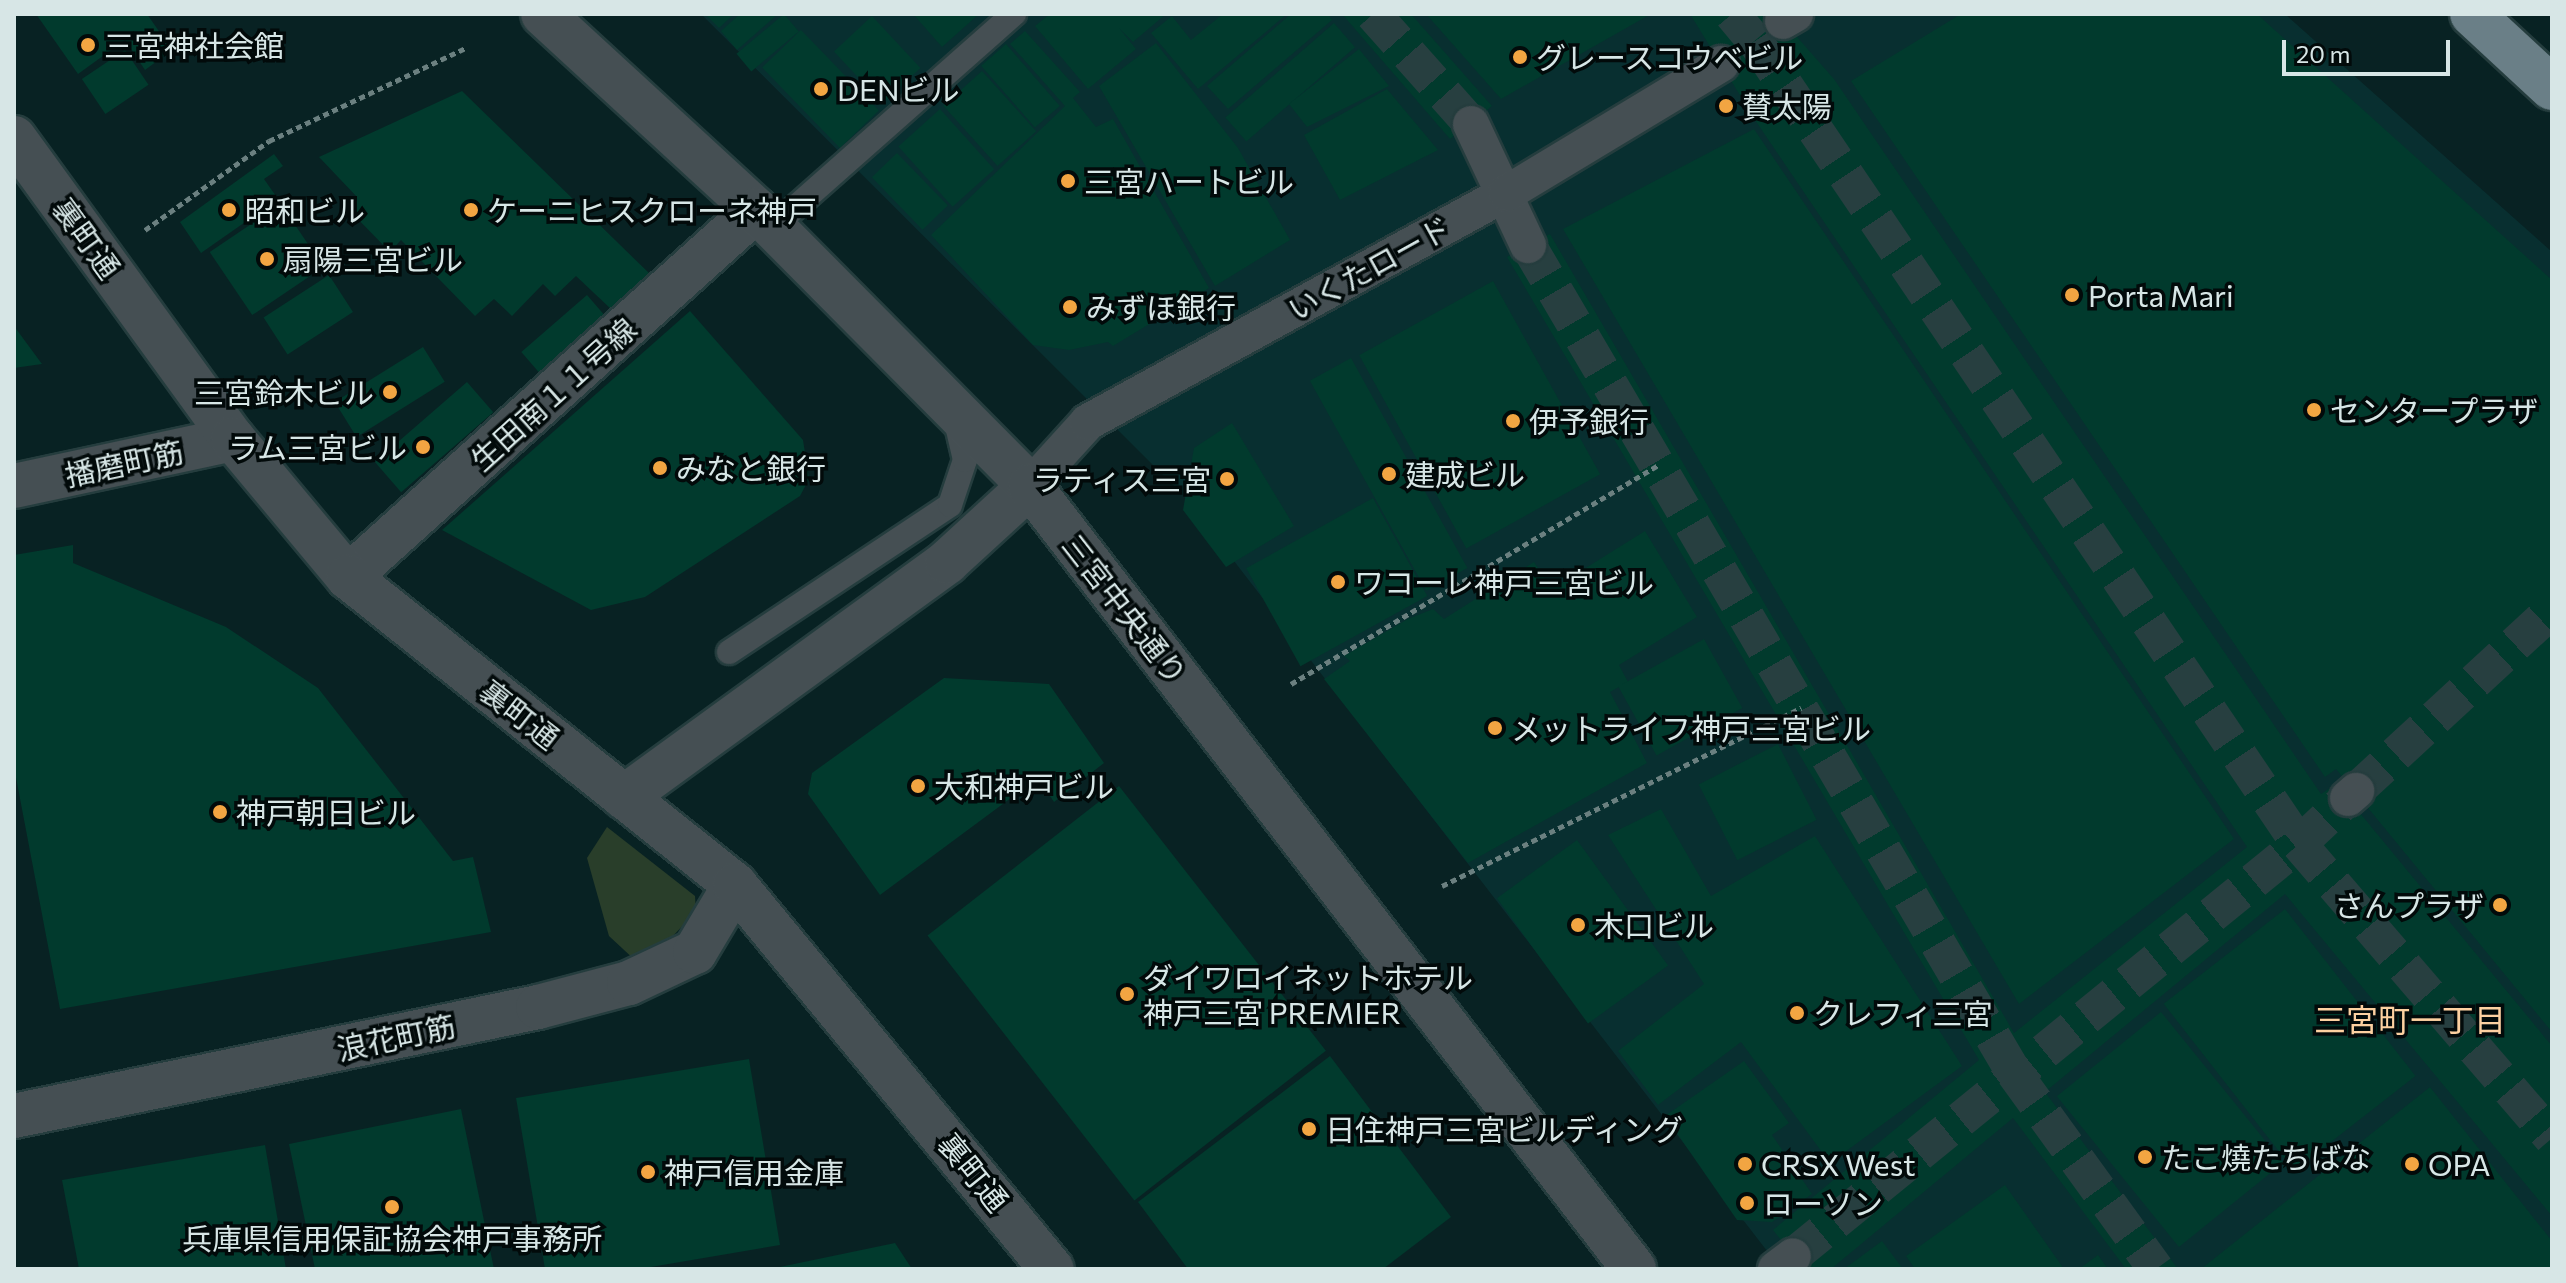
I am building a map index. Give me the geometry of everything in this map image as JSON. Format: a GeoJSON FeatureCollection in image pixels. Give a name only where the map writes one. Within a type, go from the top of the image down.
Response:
{"type":"FeatureCollection","features":[{"type":"Feature","properties":{"kind":"main road"},"geometry":{"type":"LineString","coordinates":[[2472,14],[2552,88]]}},
{"type":"Feature","properties":{"kind":"street","name":"三宮中央通り"},"geometry":{"type":"LineString","coordinates":[[543,14],[765,218],[952,403],[1030,486],[1623,1266]]}},
{"type":"Feature","properties":{"kind":"street","name":"いくたロード"},"geometry":{"type":"LineString","coordinates":[[1030,486],[1088,422],[1507,193],[1721,64]]}},
{"type":"Feature","properties":{"kind":"street"},"geometry":{"type":"LineString","coordinates":[[1471,124],[1507,193],[1528,245]]}},
{"type":"Feature","properties":{"kind":"street","name":"裏町通"},"geometry":{"type":"LineString","coordinates":[[14,138],[233,439],[348,577],[735,885],[1052,1269]]}},
{"type":"Feature","properties":{"kind":"street","name":"生田南１１号線"},"geometry":{"type":"LineString","coordinates":[[348,577],[765,218]]}},
{"type":"Feature","properties":{"kind":"street","name":"播磨町筋"},"geometry":{"type":"LineString","coordinates":[[14,486],[233,439]]}},
{"type":"Feature","properties":{"kind":"street"},"geometry":{"type":"LineString","coordinates":[[624,797],[947,562],[1030,486]]}},
{"type":"Feature","properties":{"kind":"street","name":"浪花町筋"},"geometry":{"type":"LineString","coordinates":[[14,1116],[538,1007],[629,983],[695,952],[735,885]]}},
{"type":"Feature","properties":{"kind":"lane"},"geometry":{"type":"LineString","coordinates":[[765,218],[1014,14]]}},
{"type":"Feature","properties":{"kind":"lane"},"geometry":{"type":"LineString","coordinates":[[729,652],[950,505],[965,460],[952,403]]}},
{"type":"Feature","properties":{"kind":"path"},"geometry":{"type":"LineString","coordinates":[[143,231],[269,141],[466,48]]}},
{"type":"Feature","properties":{"kind":"path"},"geometry":{"type":"LineString","coordinates":[[1291,684],[1658,465]]}},
{"type":"Feature","properties":{"kind":"path"},"geometry":{"type":"LineString","coordinates":[[1442,886],[1801,708]]}},
{"type":"Feature","properties":{"kind":"shaded area"},"geometry":{"type":"Polygon","coordinates":[[[701,14],[2285,14],[2552,252],[2552,1269],[1781,1269],[1183,495],[701,14]]]}},
{"type":"Feature","properties":{"kind":"green space"},"geometry":{"type":"Polygon","coordinates":[[[607,827],[695,896],[696,912],[668,941],[637,962],[609,936],[587,858],[607,827]]]}},
{"type":"Feature","properties":{"kind":"building","name":"三宮神社会館"},"geometry":{"type":"Polygon","coordinates":[[[36,14],[147,14],[172,50],[145,70],[125,40],[78,74],[36,14]]]}},
{"type":"Feature","properties":{"kind":"building"},"geometry":{"type":"Polygon","coordinates":[[[705,14],[734,14],[719,28],[705,14]]]}},
{"type":"Feature","properties":{"kind":"building"},"geometry":{"type":"Polygon","coordinates":[[[740,14],[778,14],[737,50],[721,31],[740,14]]]}},
{"type":"Feature","properties":{"kind":"building"},"geometry":{"type":"Polygon","coordinates":[[[784,14],[799,32],[751,71],[737,54],[784,14]]]}},
{"type":"Feature","properties":{"kind":"building"},"geometry":{"type":"Polygon","coordinates":[[[913,14],[979,14],[942,47],[913,14]]]}},
{"type":"Feature","properties":{"kind":"building"},"geometry":{"type":"Polygon","coordinates":[[[1050,14],[1166,14],[1133,42],[1119,28],[1136,49],[1088,89],[1035,26],[1050,14]]]}},
{"type":"Feature","properties":{"kind":"building"},"geometry":{"type":"Polygon","coordinates":[[[1223,14],[1287,14],[1198,89],[1151,33],[1172,16],[1191,40],[1223,14]]]}},
{"type":"Feature","properties":{"kind":"building"},"geometry":{"type":"Polygon","coordinates":[[[1291,14],[1328,14],[1332,20],[1228,109],[1207,86],[1291,14]]]}},
{"type":"Feature","properties":{"kind":"building"},"geometry":{"type":"Polygon","coordinates":[[[1342,14],[1411,14],[1492,106],[1450,139],[1342,14]]]}},
{"type":"Feature","properties":{"kind":"building","name":"グレースコウベビル"},"geometry":{"type":"Polygon","coordinates":[[[1426,14],[1651,14],[1501,99],[1426,14]]]}},
{"type":"Feature","properties":{"kind":"building"},"geometry":{"type":"Polygon","coordinates":[[[1690,14],[1777,14],[1834,79],[2321,794],[2336,784],[2552,1046],[2552,1216],[2285,894],[2045,1092],[2178,1269],[2126,1269],[2013,1118],[1831,1269],[1804,1269],[1773,1230],[1979,1060],[1507,257],[1550,234],[2014,1033],[2247,847],[1757,123],[1690,14]]]}},
{"type":"Feature","properties":{"kind":"building","name":"センタープラザ"},"geometry":{"type":"Polygon","coordinates":[[[1961,14],[2257,14],[2552,280],[2552,1032],[2336,769],[2325,777],[1851,81],[1961,14]]]}},
{"type":"Feature","properties":{"kind":"building"},"geometry":{"type":"Polygon","coordinates":[[[872,16],[920,68],[882,103],[834,51],[872,16]]]}},
{"type":"Feature","properties":{"kind":"building"},"geometry":{"type":"Polygon","coordinates":[[[1334,23],[1355,47],[1246,142],[1225,117],[1334,23]]]}},
{"type":"Feature","properties":{"kind":"building","name":"DENビル"},"geometry":{"type":"Polygon","coordinates":[[[801,30],[879,111],[840,148],[762,68],[801,30]]]}},
{"type":"Feature","properties":{"kind":"building","name":"三宮ハートビル"},"geometry":{"type":"Polygon","coordinates":[[[1025,31],[1080,92],[1073,98],[1096,127],[1113,119],[1209,288],[1113,346],[1108,342],[1069,350],[1033,345],[931,235],[1065,106],[1010,44],[1025,31]]]}},
{"type":"Feature","properties":{"kind":"building"},"geometry":{"type":"Polygon","coordinates":[[[1156,43],[1238,148],[1290,240],[1215,286],[1099,86],[1156,43]]]}},
{"type":"Feature","properties":{"kind":"building"},"geometry":{"type":"Polygon","coordinates":[[[1006,44],[1060,106],[1035,128],[981,66],[1006,44]]]}},
{"type":"Feature","properties":{"kind":"building"},"geometry":{"type":"Polygon","coordinates":[[[1359,49],[1389,86],[1307,127],[1289,104],[1359,49]]]}},
{"type":"Feature","properties":{"kind":"building"},"geometry":{"type":"Polygon","coordinates":[[[125,50],[148,85],[105,114],[82,79],[125,50]]]}},
{"type":"Feature","properties":{"kind":"building"},"geometry":{"type":"Polygon","coordinates":[[[982,71],[1036,131],[998,166],[943,106],[982,71]]]}},
{"type":"Feature","properties":{"kind":"building"},"geometry":{"type":"Polygon","coordinates":[[[1387,89],[1438,150],[1340,200],[1304,135],[1387,89]]]}},
{"type":"Feature","properties":{"kind":"building"},"geometry":{"type":"Polygon","coordinates":[[[462,91],[651,275],[612,310],[576,276],[555,296],[543,284],[512,316],[494,299],[475,316],[401,240],[390,252],[346,207],[357,197],[319,157],[462,91]]]}},
{"type":"Feature","properties":{"kind":"building"},"geometry":{"type":"Polygon","coordinates":[[[940,109],[994,169],[953,207],[898,146],[940,109]]]}},
{"type":"Feature","properties":{"kind":"building"},"geometry":{"type":"Polygon","coordinates":[[[1754,129],[2234,839],[2019,1004],[1563,229],[1754,129]]]}},
{"type":"Feature","properties":{"kind":"building"},"geometry":{"type":"Polygon","coordinates":[[[897,153],[948,206],[923,230],[872,177],[897,153]]]}},
{"type":"Feature","properties":{"kind":"building","name":"昭和ビル"},"geometry":{"type":"Polygon","coordinates":[[[274,154],[283,166],[264,179],[278,199],[201,253],[180,222],[274,154]]]}},
{"type":"Feature","properties":{"kind":"building","name":"扇陽三宮ビル"},"geometry":{"type":"Polygon","coordinates":[[[281,204],[323,267],[252,315],[210,252],[281,204]]]}},
{"type":"Feature","properties":{"kind":"building"},"geometry":{"type":"Polygon","coordinates":[[[329,275],[353,312],[288,354],[264,317],[329,275]]]}},
{"type":"Feature","properties":{"kind":"building"},"geometry":{"type":"Polygon","coordinates":[[[1493,281],[1600,474],[1466,548],[1359,355],[1493,281]]]}},
{"type":"Feature","properties":{"kind":"building"},"geometry":{"type":"Polygon","coordinates":[[[587,295],[605,316],[540,373],[521,352],[587,295]]]}},
{"type":"Feature","properties":{"kind":"building","name":"みなと銀行"},"geometry":{"type":"Polygon","coordinates":[[[690,311],[803,440],[809,479],[800,496],[645,597],[591,610],[442,530],[690,311]]]}},
{"type":"Feature","properties":{"kind":"building"},"geometry":{"type":"Polygon","coordinates":[[[14,326],[42,364],[14,368],[14,326]]]}},
{"type":"Feature","properties":{"kind":"building","name":"三宮鈴木ビル"},"geometry":{"type":"Polygon","coordinates":[[[423,347],[445,382],[357,437],[335,402],[423,347]]]}},
{"type":"Feature","properties":{"kind":"building","name":"建成ビル"},"geometry":{"type":"Polygon","coordinates":[[[1351,358],[1467,568],[1426,591],[1310,381],[1351,358]]]}},
{"type":"Feature","properties":{"kind":"building","name":"ラム三宮ビル"},"geometry":{"type":"Polygon","coordinates":[[[467,382],[493,412],[401,492],[375,462],[467,382]]]}},
{"type":"Feature","properties":{"kind":"building","name":"ラティス三宮"},"geometry":{"type":"Polygon","coordinates":[[[1232,423],[1294,526],[1226,567],[1183,510],[1194,448],[1232,423]]]}},
{"type":"Feature","properties":{"kind":"building","name":"ワコーレ神戸三宮ビル"},"geometry":{"type":"Polygon","coordinates":[[[1373,498],[1427,596],[1300,666],[1246,568],[1373,498]]]}},
{"type":"Feature","properties":{"kind":"building","name":"メットライフ神戸三宮ビル"},"geometry":{"type":"Polygon","coordinates":[[[1645,531],[1697,617],[1619,665],[1628,682],[1610,692],[1647,763],[1468,863],[1324,679],[1350,661],[1344,656],[1408,619],[1433,609],[1444,619],[1534,562],[1552,589],[1645,531]]]}},
{"type":"Feature","properties":{"kind":"building","name":"神戸朝日ビル"},"geometry":{"type":"Polygon","coordinates":[[[73,545],[73,563],[226,627],[318,688],[453,861],[473,857],[491,932],[60,1009],[14,767],[14,555],[73,545]]]}},
{"type":"Feature","properties":{"kind":"building"},"geometry":{"type":"Polygon","coordinates":[[[1704,639],[1742,708],[1657,756],[1618,687],[1704,639]]]}},
{"type":"Feature","properties":{"kind":"building","name":"大和神戸ビル"},"geometry":{"type":"Polygon","coordinates":[[[944,678],[1049,684],[1104,763],[1054,802],[1038,778],[880,895],[808,794],[812,773],[944,678]]]}},
{"type":"Feature","properties":{"kind":"building"},"geometry":{"type":"Polygon","coordinates":[[[1778,744],[1817,820],[1737,860],[1699,784],[1778,744]]]}},
{"type":"Feature","properties":{"kind":"building","name":"ダイワロイネットホテル 神戸三宮 PREMIER"},"geometry":{"type":"Polygon","coordinates":[[[1119,786],[1326,1051],[1134,1200],[928,936],[1119,786]]]}},
{"type":"Feature","properties":{"kind":"building","name":"クレフィ三宮"},"geometry":{"type":"Polygon","coordinates":[[[1661,809],[1711,896],[1815,836],[1962,1066],[1830,1163],[1741,1042],[1658,1105],[1618,1051],[1704,984],[1608,835],[1661,809]]]}},
{"type":"Feature","properties":{"kind":"building","name":"木口ビル"},"geometry":{"type":"Polygon","coordinates":[[[1577,840],[1668,965],[1588,1024],[1497,898],[1577,840]]]}},
{"type":"Feature","properties":{"kind":"building"},"geometry":{"type":"Polygon","coordinates":[[[2285,909],[2416,1076],[2294,1171],[2164,1004],[2285,909]]]}},
{"type":"Feature","properties":{"kind":"building"},"geometry":{"type":"Polygon","coordinates":[[[2161,1012],[2283,1163],[2179,1247],[2057,1096],[2161,1012]]]}},
{"type":"Feature","properties":{"kind":"building","name":"日住神戸三宮ビルディング"},"geometry":{"type":"Polygon","coordinates":[[[1330,1056],[1451,1217],[1383,1269],[1188,1269],[1138,1202],[1330,1056]]]}},
{"type":"Feature","properties":{"kind":"building","name":"神戸信用金庫"},"geometry":{"type":"Polygon","coordinates":[[[749,1059],[780,1245],[639,1269],[545,1269],[516,1098],[749,1059]]]}},
{"type":"Feature","properties":{"kind":"building","name":"CRSX West"},"geometry":{"type":"Polygon","coordinates":[[[1744,1061],[1789,1123],[1772,1135],[1812,1194],[1772,1222],[1737,1220],[1665,1116],[1744,1061]]]}},
{"type":"Feature","properties":{"kind":"building","name":"OPA"},"geometry":{"type":"Polygon","coordinates":[[[2430,1087],[2552,1241],[2552,1269],[2201,1269],[2430,1087]]]}},
{"type":"Feature","properties":{"kind":"building","name":"兵庫県信用保証協会神戸事務所"},"geometry":{"type":"Polygon","coordinates":[[[461,1109],[494,1269],[315,1269],[289,1144],[461,1109]]]}},
{"type":"Feature","properties":{"kind":"building"},"geometry":{"type":"Polygon","coordinates":[[[265,1145],[286,1269],[79,1269],[62,1180],[265,1145]]]}},
{"type":"Feature","properties":{"kind":"building"},"geometry":{"type":"Polygon","coordinates":[[[2005,1185],[2064,1269],[1915,1269],[1906,1256],[2005,1185]]]}},
{"type":"Feature","properties":{"kind":"building"},"geometry":{"type":"Polygon","coordinates":[[[1882,1241],[1903,1269],[1844,1269],[1882,1241]]]}},
{"type":"Feature","properties":{"kind":"building"},"geometry":{"type":"Polygon","coordinates":[[[895,1243],[912,1269],[775,1269],[775,1268],[895,1243]]]}},
{"type":"Feature","properties":{"kind":"building"},"geometry":{"type":"Polygon","coordinates":[[[2098,1255],[2108,1269],[2079,1269],[2098,1255]]]}},
{"type":"Feature","properties":{"kind":"tunnel"},"geometry":{"type":"LineString","coordinates":[[1373,14],[1471,124]]}},
{"type":"Feature","properties":{"kind":"tunnel"},"geometry":{"type":"LineString","coordinates":[[1732,14],[1755,41],[2299,844],[2552,1138]]}},
{"type":"Feature","properties":{"kind":"tunnel"},"geometry":{"type":"LineString","coordinates":[[1528,245],[2014,1073],[2156,1269]]}},
{"type":"Feature","properties":{"kind":"tunnel"},"geometry":{"type":"LineString","coordinates":[[2356,791],[2552,610]]}},
{"type":"Feature","properties":{"kind":"tunnel"},"geometry":{"type":"LineString","coordinates":[[1793,1256],[2299,844],[2348,798]]}},
{"type":"Feature","properties":{"kind":"place","name":"三宮神社会館"},"geometry":{"type":"Point","coordinates":[88,45]}},
{"type":"Feature","properties":{"kind":"place","name":"グレースコウベビル"},"geometry":{"type":"Point","coordinates":[1520,57]}},
{"type":"Feature","properties":{"kind":"place","name":"DENビル"},"geometry":{"type":"Point","coordinates":[821,89]}},
{"type":"Feature","properties":{"kind":"place","name":"賛太陽"},"geometry":{"type":"Point","coordinates":[1726,106]}},
{"type":"Feature","properties":{"kind":"place","name":"三宮ハートビル"},"geometry":{"type":"Point","coordinates":[1068,181]}},
{"type":"Feature","properties":{"kind":"place","name":"昭和ビル"},"geometry":{"type":"Point","coordinates":[229,210]}},
{"type":"Feature","properties":{"kind":"place","name":"ケーニヒスクローネ神戸"},"geometry":{"type":"Point","coordinates":[471,210]}},
{"type":"Feature","properties":{"kind":"place","name":"扇陽三宮ビル"},"geometry":{"type":"Point","coordinates":[267,259]}},
{"type":"Feature","properties":{"kind":"place","name":"Porta Mari"},"geometry":{"type":"Point","coordinates":[2072,295]}},
{"type":"Feature","properties":{"kind":"place","name":"みずほ銀行"},"geometry":{"type":"Point","coordinates":[1070,307]}},
{"type":"Feature","properties":{"kind":"place","name":"三宮鈴木ビル"},"geometry":{"type":"Point","coordinates":[390,392]}},
{"type":"Feature","properties":{"kind":"place","name":"センタープラザ"},"geometry":{"type":"Point","coordinates":[2314,410]}},
{"type":"Feature","properties":{"kind":"place","name":"伊予銀行"},"geometry":{"type":"Point","coordinates":[1513,421]}},
{"type":"Feature","properties":{"kind":"place","name":"ラム三宮ビル"},"geometry":{"type":"Point","coordinates":[423,447]}},
{"type":"Feature","properties":{"kind":"place","name":"みなと銀行"},"geometry":{"type":"Point","coordinates":[660,468]}},
{"type":"Feature","properties":{"kind":"place","name":"建成ビル"},"geometry":{"type":"Point","coordinates":[1389,474]}},
{"type":"Feature","properties":{"kind":"place","name":"ラティス三宮"},"geometry":{"type":"Point","coordinates":[1227,479]}},
{"type":"Feature","properties":{"kind":"place","name":"ワコーレ神戸三宮ビル"},"geometry":{"type":"Point","coordinates":[1338,582]}},
{"type":"Feature","properties":{"kind":"place","name":"メットライフ神戸三宮ビル"},"geometry":{"type":"Point","coordinates":[1495,728]}},
{"type":"Feature","properties":{"kind":"place","name":"大和神戸ビル"},"geometry":{"type":"Point","coordinates":[918,786]}},
{"type":"Feature","properties":{"kind":"place","name":"神戸朝日ビル"},"geometry":{"type":"Point","coordinates":[220,812]}},
{"type":"Feature","properties":{"kind":"place","name":"さんプラザ"},"geometry":{"type":"Point","coordinates":[2500,905]}},
{"type":"Feature","properties":{"kind":"place","name":"木口ビル"},"geometry":{"type":"Point","coordinates":[1578,925]}},
{"type":"Feature","properties":{"kind":"place","name":"ダイワロイネットホテル 神戸三宮 PREMIER"},"geometry":{"type":"Point","coordinates":[1127,994]}},
{"type":"Feature","properties":{"kind":"place","name":"クレフィ三宮"},"geometry":{"type":"Point","coordinates":[1797,1013]}},
{"type":"Feature","properties":{"kind":"place","name":"日住神戸三宮ビルディング"},"geometry":{"type":"Point","coordinates":[1309,1129]}},
{"type":"Feature","properties":{"kind":"place","name":"たこ燒たちばな"},"geometry":{"type":"Point","coordinates":[2145,1157]}},
{"type":"Feature","properties":{"kind":"place","name":"CRSX West"},"geometry":{"type":"Point","coordinates":[1745,1164]}},
{"type":"Feature","properties":{"kind":"place","name":"OPA"},"geometry":{"type":"Point","coordinates":[2412,1164]}},
{"type":"Feature","properties":{"kind":"place","name":"神戸信用金庫"},"geometry":{"type":"Point","coordinates":[648,1172]}},
{"type":"Feature","properties":{"kind":"place","name":"ローソン"},"geometry":{"type":"Point","coordinates":[1747,1203]}},
{"type":"Feature","properties":{"kind":"place","name":"兵庫県信用保証協会神戸事務所"},"geometry":{"type":"Point","coordinates":[392,1207]}},
{"type":"Feature","properties":{"kind":"district","name":"三宮町一丁目"},"geometry":{"type":"Point","coordinates":[2410,1019]}}]}
